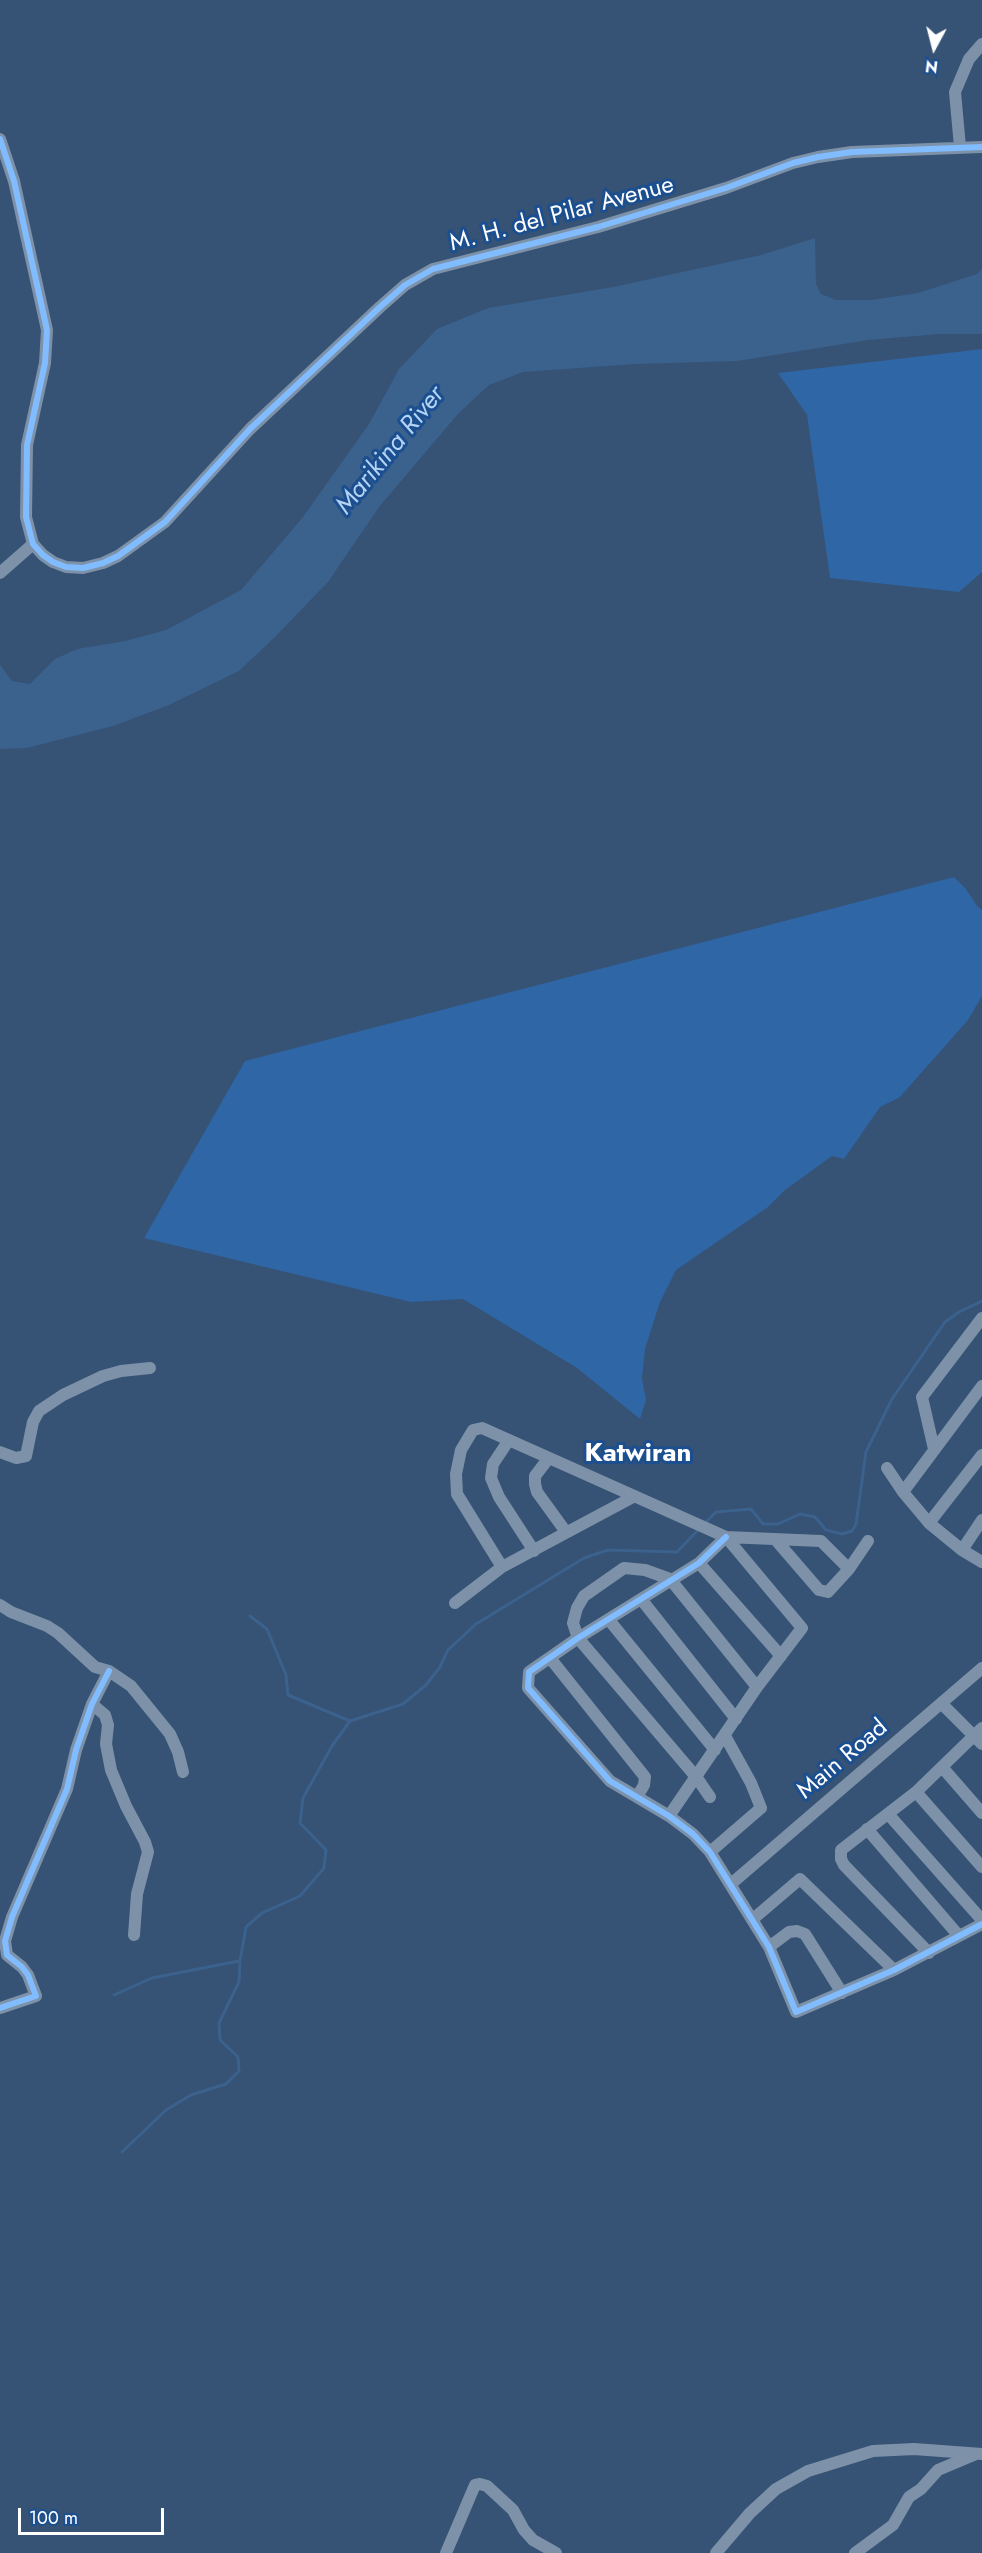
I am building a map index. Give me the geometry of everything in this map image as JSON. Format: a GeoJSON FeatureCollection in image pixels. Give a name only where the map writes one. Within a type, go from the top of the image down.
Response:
{"type":"FeatureCollection","features":[{"type":"Feature","properties":{"kind":"street"},"geometry":{"type":"LineString","coordinates":[[960,147],[956,92],[969,59],[982,44]]}},
{"type":"Feature","properties":{"kind":"street"},"geometry":{"type":"LineString","coordinates":[[0,139],[14,181],[47,330],[45,363],[27,445],[26,517],[33,543],[4,569]]}},
{"type":"Feature","properties":{"kind":"street","name":"M. H. del Pilar Avenue"},"geometry":{"type":"LineString","coordinates":[[33,543],[53,562],[66,567],[83,567],[103,563],[118,556],[165,522],[250,429],[380,307],[405,285],[433,269],[598,227],[726,188],[793,163],[818,157],[852,152],[982,147]]}},
{"type":"Feature","properties":{"kind":"street"},"geometry":{"type":"LineString","coordinates":[[934,1449],[922,1397],[982,1318]]}},
{"type":"Feature","properties":{"kind":"street"},"geometry":{"type":"LineString","coordinates":[[0,1452],[16,1458],[26,1456],[33,1422],[39,1411],[63,1395],[103,1376],[121,1371],[150,1368]]}},
{"type":"Feature","properties":{"kind":"street"},"geometry":{"type":"LineString","coordinates":[[903,1492],[982,1386]]}},
{"type":"Feature","properties":{"kind":"street"},"geometry":{"type":"LineString","coordinates":[[502,1567],[457,1494],[456,1474],[461,1450],[473,1430],[482,1428],[726,1537],[821,1541],[849,1569]]}},
{"type":"Feature","properties":{"kind":"street"},"geometry":{"type":"LineString","coordinates":[[509,1440],[493,1464],[491,1478],[499,1497],[534,1551]]}},
{"type":"Feature","properties":{"kind":"street"},"geometry":{"type":"LineString","coordinates":[[929,1522],[982,1455]]}},
{"type":"Feature","properties":{"kind":"street"},"geometry":{"type":"LineString","coordinates":[[548,1459],[535,1476],[535,1484],[537,1492],[566,1532]]}},
{"type":"Feature","properties":{"kind":"street"},"geometry":{"type":"LineString","coordinates":[[886,1468],[929,1522],[962,1550],[982,1562]]}},
{"type":"Feature","properties":{"kind":"street"},"geometry":{"type":"LineString","coordinates":[[455,1604],[502,1567],[633,1497]]}},
{"type":"Feature","properties":{"kind":"street"},"geometry":{"type":"LineString","coordinates":[[962,1550],[982,1520]]}},
{"type":"Feature","properties":{"kind":"street"},"geometry":{"type":"LineString","coordinates":[[726,1537],[699,1563],[670,1579],[529,1672],[528,1688],[609,1781],[669,1816],[693,1834],[710,1852],[769,1947],[796,2012],[894,1970],[929,1953],[982,1922],[889,1815]]}},
{"type":"Feature","properties":{"kind":"street"},"geometry":{"type":"LineString","coordinates":[[669,1816],[757,1687],[802,1628],[726,1537]]}},
{"type":"Feature","properties":{"kind":"street"},"geometry":{"type":"LineString","coordinates":[[775,1539],[819,1590],[828,1592],[849,1569],[868,1541]]}},
{"type":"Feature","properties":{"kind":"street"},"geometry":{"type":"LineString","coordinates":[[699,1563],[781,1656]]}},
{"type":"Feature","properties":{"kind":"street"},"geometry":{"type":"LineString","coordinates":[[710,1797],[697,1778],[578,1638],[573,1623],[577,1608],[584,1596],[624,1568],[645,1570],[670,1579],[757,1687]]}},
{"type":"Feature","properties":{"kind":"street"},"geometry":{"type":"LineString","coordinates":[[641,1599],[736,1719]]}},
{"type":"Feature","properties":{"kind":"street"},"geometry":{"type":"LineString","coordinates":[[0,1605],[58,1633],[94,1667],[109,1671],[140,1695],[165,1727],[178,1752],[183,1772]]}},
{"type":"Feature","properties":{"kind":"street"},"geometry":{"type":"LineString","coordinates":[[609,1620],[715,1750]]}},
{"type":"Feature","properties":{"kind":"street"},"geometry":{"type":"LineString","coordinates":[[550,1658],[645,1777],[644,1785],[637,1797]]}},
{"type":"Feature","properties":{"kind":"street","name":"Main Road"},"geometry":{"type":"LineString","coordinates":[[731,1884],[982,1668]]}},
{"type":"Feature","properties":{"kind":"street"},"geometry":{"type":"LineString","coordinates":[[0,2008],[36,1996],[28,1975],[7,1955],[5,1941],[12,1917],[67,1789],[76,1750],[92,1704],[109,1671]]}},
{"type":"Feature","properties":{"kind":"street"},"geometry":{"type":"LineString","coordinates":[[92,1704],[105,1715],[108,1725],[106,1744],[111,1770],[148,1852],[136,1894],[134,1935]]}},
{"type":"Feature","properties":{"kind":"street"},"geometry":{"type":"LineString","coordinates":[[929,1953],[844,1865],[841,1850],[889,1815],[979,1736],[942,1704]]}},
{"type":"Feature","properties":{"kind":"street"},"geometry":{"type":"LineString","coordinates":[[710,1852],[761,1808],[751,1783],[725,1736]]}},
{"type":"Feature","properties":{"kind":"street"},"geometry":{"type":"LineString","coordinates":[[942,1767],[982,1813]]}},
{"type":"Feature","properties":{"kind":"street"},"geometry":{"type":"LineString","coordinates":[[916,1792],[982,1868]]}},
{"type":"Feature","properties":{"kind":"street"},"geometry":{"type":"LineString","coordinates":[[867,1829],[959,1936]]}},
{"type":"Feature","properties":{"kind":"street"},"geometry":{"type":"LineString","coordinates":[[753,1919],[800,1879],[894,1970]]}},
{"type":"Feature","properties":{"kind":"street"},"geometry":{"type":"LineString","coordinates":[[769,1947],[789,1932],[797,1931],[805,1934],[842,1993]]}},
{"type":"Feature","properties":{"kind":"street"},"geometry":{"type":"LineString","coordinates":[[716,2553],[767,2497],[808,2470],[873,2451],[914,2449],[979,2454]]}},
{"type":"Feature","properties":{"kind":"street"},"geometry":{"type":"LineString","coordinates":[[855,2553],[893,2525],[909,2497],[921,2489],[938,2470],[979,2454]]}},
{"type":"Feature","properties":{"kind":"street"},"geometry":{"type":"LineString","coordinates":[[446,2553],[475,2485],[480,2484],[487,2486],[513,2510],[524,2530],[533,2540],[556,2553]]}},
{"type":"Feature","properties":{"kind":"shaded area"},"geometry":{"type":"Polygon","coordinates":[[[982,349],[982,572],[959,592],[830,578],[807,415],[778,373],[982,349]]]}},
{"type":"Feature","properties":{"kind":"shaded area"},"geometry":{"type":"Polygon","coordinates":[[[954,877],[982,910],[982,996],[968,1020],[900,1097],[880,1107],[844,1159],[832,1156],[785,1190],[768,1207],[676,1270],[660,1302],[645,1349],[642,1379],[646,1400],[640,1419],[577,1368],[463,1299],[411,1302],[144,1238],[245,1061],[954,877]]]}},
{"type":"Feature","properties":{"kind":"water","name":"Marikina River"},"geometry":{"type":"Polygon","coordinates":[[[815,238],[816,284],[821,294],[836,300],[871,300],[918,293],[977,274],[982,269],[982,334],[939,334],[869,340],[737,361],[635,364],[523,372],[489,385],[458,414],[379,507],[328,582],[239,671],[169,705],[113,726],[27,748],[0,749],[0,665],[12,681],[30,684],[55,659],[77,649],[125,641],[166,630],[241,590],[303,517],[369,424],[399,369],[437,329],[488,308],[613,287],[761,255],[815,238]]]}},
{"type":"Feature","properties":{"kind":"waterway"},"geometry":{"type":"LineString","coordinates":[[705,1523],[716,1512],[751,1509],[763,1524],[778,1524],[800,1514],[815,1517],[826,1530],[842,1534],[852,1531],[856,1524],[866,1452],[892,1399],[945,1322],[982,1301]]}},
{"type":"Feature","properties":{"kind":"waterway"},"geometry":{"type":"LineString","coordinates":[[122,2152],[166,2110],[191,2095],[226,2084],[239,2071],[238,2057],[220,2040],[219,2023],[239,1982],[246,1927],[262,1913],[300,1896],[324,1868],[326,1850],[300,1823],[303,1798],[332,1746],[350,1721],[403,1704],[426,1685],[440,1667],[448,1650],[476,1624],[584,1558],[608,1550],[677,1552],[700,1528]]}},
{"type":"Feature","properties":{"kind":"waterway"},"geometry":{"type":"LineString","coordinates":[[250,1616],[267,1629],[286,1675],[288,1695],[350,1721]]}},
{"type":"Feature","properties":{"kind":"waterway"},"geometry":{"type":"LineString","coordinates":[[114,1995],[152,1978],[239,1961]]}},
{"type":"Feature","properties":{"kind":"cycle path"},"geometry":{"type":"LineString","coordinates":[[0,139],[14,181],[47,330],[45,363],[27,445],[26,517],[33,544],[43,555],[66,567],[83,568],[118,556],[165,522],[250,429],[405,285],[433,269],[598,227],[726,188],[793,163],[818,157],[852,152],[982,147]]}},
{"type":"Feature","properties":{"kind":"cycle path"},"geometry":{"type":"LineString","coordinates":[[726,1537],[699,1563],[578,1638],[529,1672],[528,1688],[610,1781],[669,1816],[693,1834],[710,1852],[769,1947],[796,2012],[894,1970],[982,1924]]}},
{"type":"Feature","properties":{"kind":"cycle path"},"geometry":{"type":"LineString","coordinates":[[0,2008],[36,1996],[28,1975],[7,1955],[5,1941],[12,1917],[67,1789],[76,1750],[92,1704],[109,1671]]}},
{"type":"Feature","properties":{"kind":"district","name":"Katwiran"},"geometry":{"type":"Point","coordinates":[638,1455]}}]}
